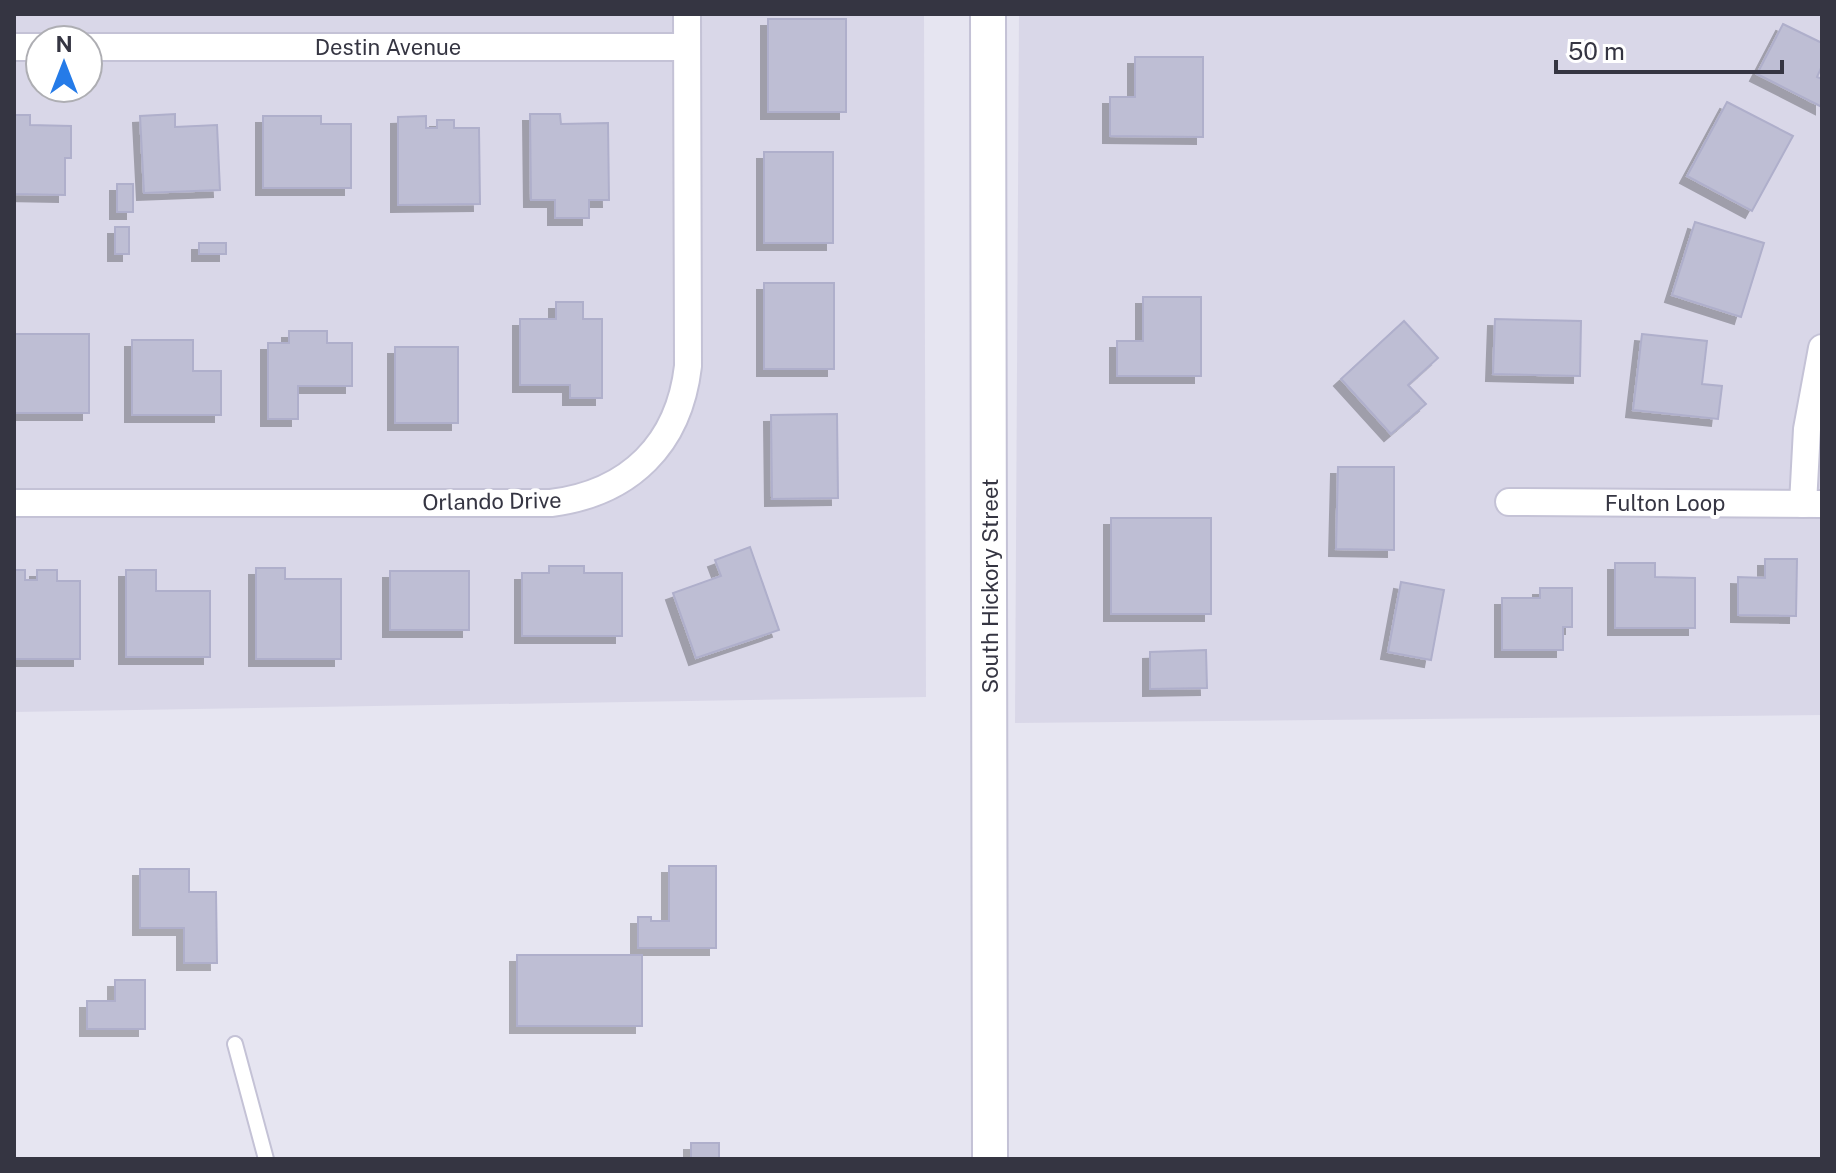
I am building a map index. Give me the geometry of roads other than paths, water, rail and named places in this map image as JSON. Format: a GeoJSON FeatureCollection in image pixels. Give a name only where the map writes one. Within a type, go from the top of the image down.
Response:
{"type":"FeatureCollection","features":[{"type":"Feature","properties":{"kind":"street","name":"Orlando Drive"},"geometry":{"type":"LineString","coordinates":[[14,503],[551,503],[599,492],[624,479],[645,461],[677,415],[688,366],[687,14]]}},
{"type":"Feature","properties":{"kind":"street","name":"South Hickory Street"},"geometry":{"type":"LineString","coordinates":[[988,14],[990,1159]]}},
{"type":"Feature","properties":{"kind":"street","name":"Destin Avenue"},"geometry":{"type":"LineString","coordinates":[[104,47],[687,47]]}},
{"type":"Feature","properties":{"kind":"street"},"geometry":{"type":"LineString","coordinates":[[1812,504],[1807,429],[1822,348]]}},
{"type":"Feature","properties":{"kind":"street","name":"Fulton Loop"},"geometry":{"type":"LineString","coordinates":[[1509,502],[1812,504]]}},
{"type":"Feature","properties":{"kind":"lane"},"geometry":{"type":"LineString","coordinates":[[235,1044],[266,1159]]}}]}
